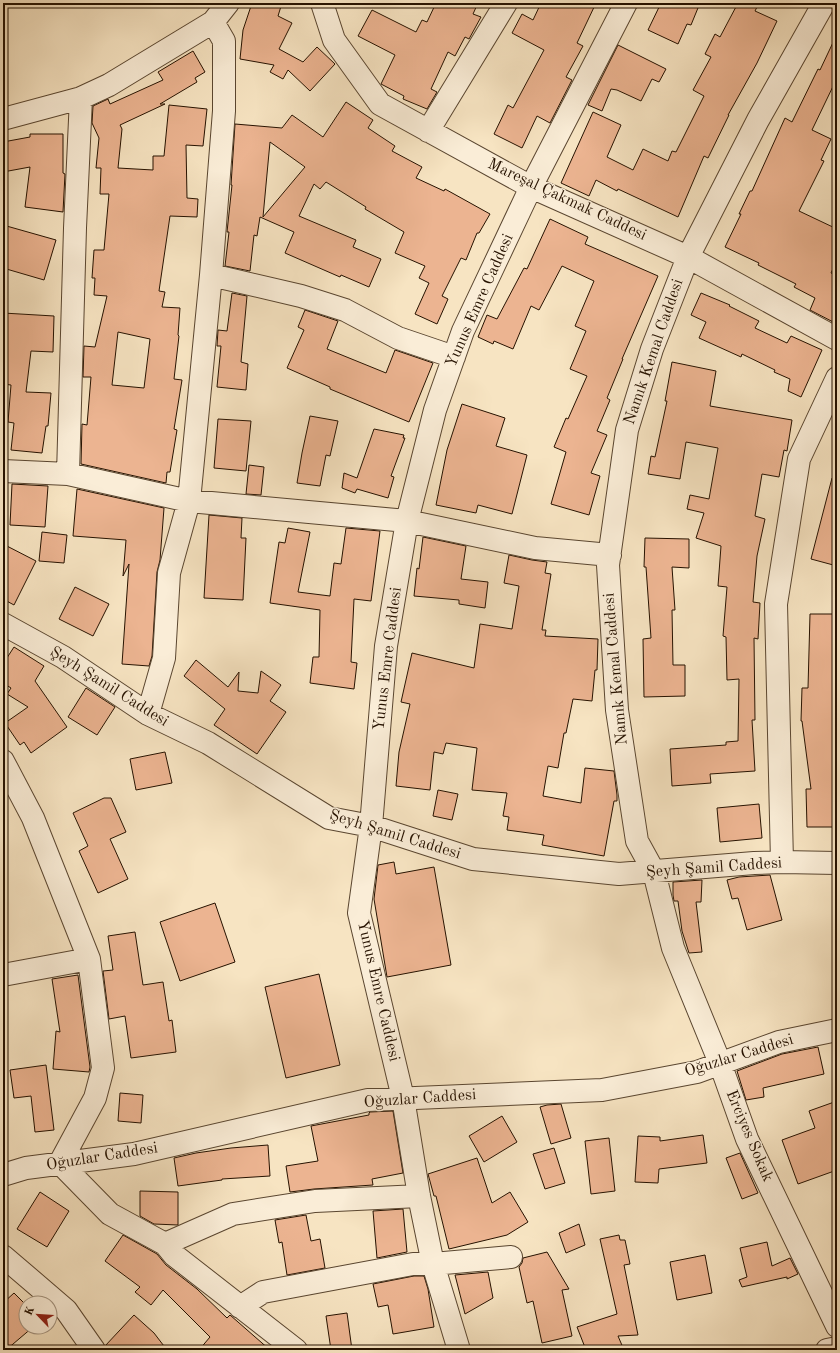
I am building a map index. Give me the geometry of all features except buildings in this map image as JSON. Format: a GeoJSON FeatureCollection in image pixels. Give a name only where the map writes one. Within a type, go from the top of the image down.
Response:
{"type":"FeatureCollection","features":[{"type":"Feature","properties":{"kind":"street"},"geometry":{"type":"LineString","coordinates":[[3,119],[81,98],[109,85],[213,22],[228,3]]}},
{"type":"Feature","properties":{"kind":"street","name":"Mareşal Çakmak Caddesi"},"geometry":{"type":"LineString","coordinates":[[322,3],[334,40],[380,104],[531,187],[688,257],[837,339]]}},
{"type":"Feature","properties":{"kind":"street"},"geometry":{"type":"LineString","coordinates":[[428,131],[506,3]]}},
{"type":"Feature","properties":{"kind":"street","name":"Yunus Emre Caddesi"},"geometry":{"type":"LineString","coordinates":[[459,1350],[432,1264],[403,1098],[359,913],[371,826],[386,646],[407,520],[435,410],[463,331],[531,187],[626,3]]}},
{"type":"Feature","properties":{"kind":"street","name":"Namık Kemal Caddesi"},"geometry":{"type":"LineString","coordinates":[[654,872],[637,841],[617,710],[608,565],[627,430],[652,349],[688,257],[758,120],[824,3]]}},
{"type":"Feature","properties":{"kind":"street"},"geometry":{"type":"LineString","coordinates":[[148,714],[164,658],[169,573],[189,501],[211,274],[224,103],[224,41],[213,22]]}},
{"type":"Feature","properties":{"kind":"street"},"geometry":{"type":"LineString","coordinates":[[68,474],[75,228],[81,98]]}},
{"type":"Feature","properties":{"kind":"street"},"geometry":{"type":"LineString","coordinates":[[211,274],[301,296],[345,310],[398,338],[454,357]]}},
{"type":"Feature","properties":{"kind":"street"},"geometry":{"type":"LineString","coordinates":[[782,862],[776,604],[799,459],[837,378]]}},
{"type":"Feature","properties":{"kind":"street"},"geometry":{"type":"LineString","coordinates":[[3,471],[68,474],[189,501],[407,520],[534,548],[610,555]]}},
{"type":"Feature","properties":{"kind":"street","name":"Şeyh Şamil Caddesi"},"geometry":{"type":"LineString","coordinates":[[3,624],[63,657],[148,714],[208,743],[329,818],[371,826],[473,859],[619,874],[754,863],[782,862],[837,864]]}},
{"type":"Feature","properties":{"kind":"street"},"geometry":{"type":"LineString","coordinates":[[3,762],[33,818],[89,959],[103,1068],[95,1098],[60,1164],[110,1214],[165,1244],[174,1255],[296,1350]]}},
{"type":"Feature","properties":{"kind":"street","name":"Erciyes Sokak"},"geometry":{"type":"LineString","coordinates":[[654,872],[673,948],[720,1063],[747,1139],[837,1326]]}},
{"type":"Feature","properties":{"kind":"street"},"geometry":{"type":"LineString","coordinates":[[3,975],[89,959]]}},
{"type":"Feature","properties":{"kind":"street","name":"Oğuzlar Caddesi"},"geometry":{"type":"LineString","coordinates":[[3,1175],[26,1168],[134,1154],[368,1100],[602,1090],[697,1072],[779,1042],[837,1030]]}},
{"type":"Feature","properties":{"kind":"street"},"geometry":{"type":"LineString","coordinates":[[165,1244],[233,1214],[315,1201],[419,1196]]}},
{"type":"Feature","properties":{"kind":"street"},"geometry":{"type":"LineString","coordinates":[[3,1256],[66,1310],[94,1350]]}},
{"type":"Feature","properties":{"kind":"street"},"geometry":{"type":"LineString","coordinates":[[240,1307],[263,1292],[413,1264],[432,1264],[511,1257]]}},
{"type":"Feature","properties":{"kind":"street"},"geometry":{"type":"LineString","coordinates":[[828,1350],[837,1348]]}}]}
